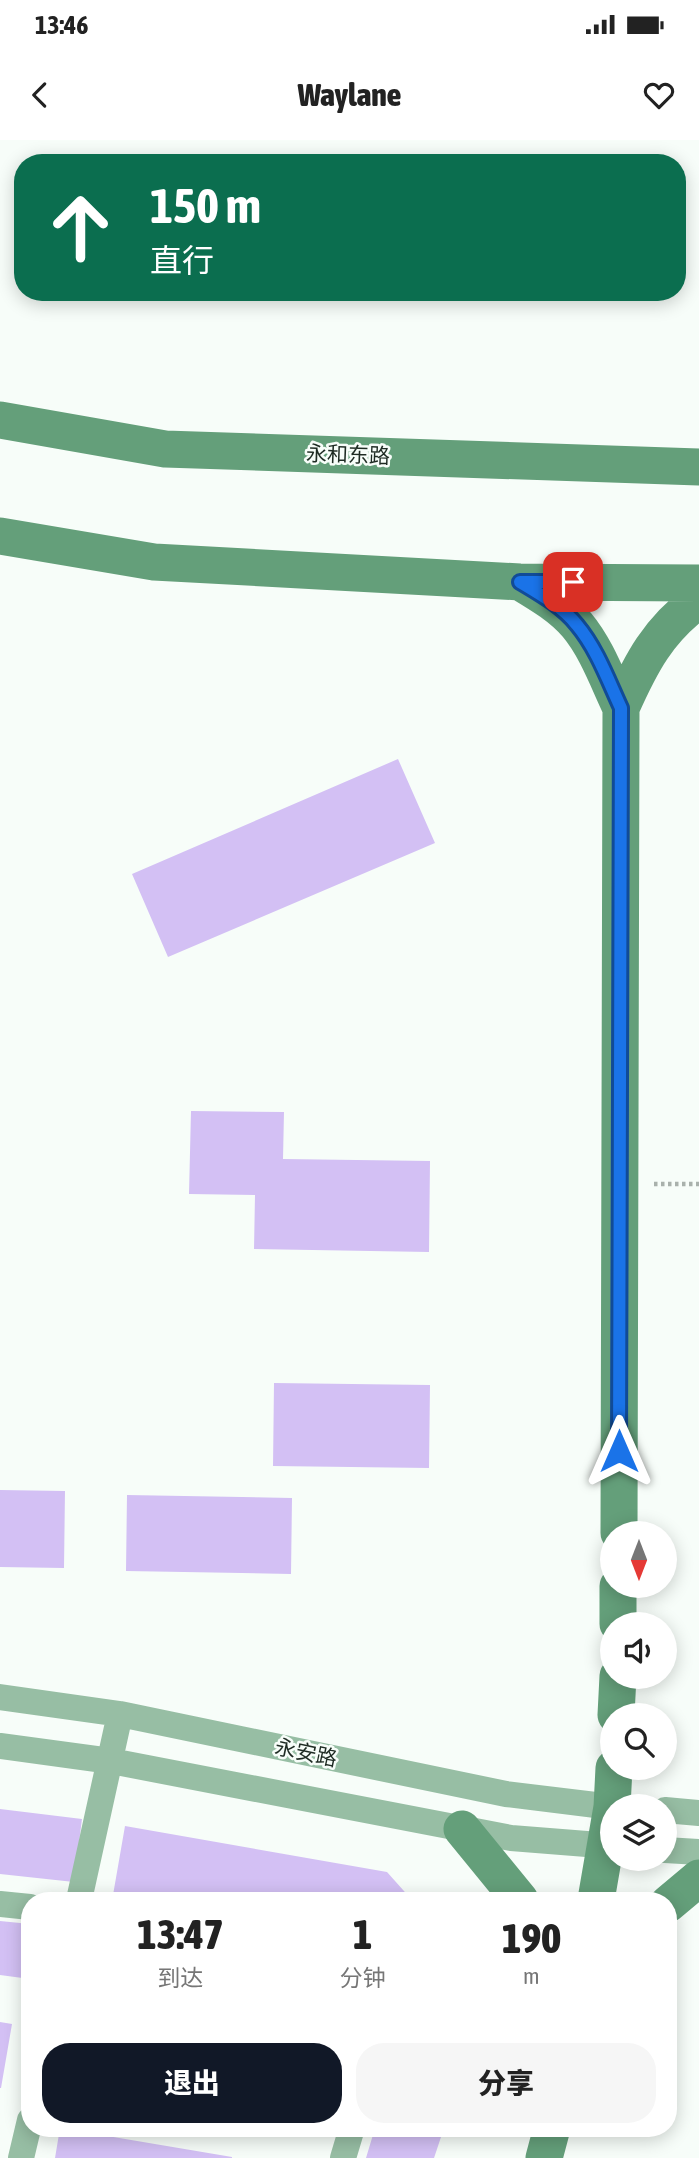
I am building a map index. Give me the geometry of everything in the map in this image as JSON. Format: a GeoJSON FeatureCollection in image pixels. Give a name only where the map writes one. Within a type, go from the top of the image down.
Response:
{"type":"FeatureCollection","features":[{"type":"Feature","properties":{"kind":"street","name":"永和东路"},"geometry":{"type":"LineString","coordinates":[[0,420],[165,449],[699,467]]}},
{"type":"Feature","properties":{"kind":"street"},"geometry":{"type":"LineString","coordinates":[[0,536],[154,562],[520,582],[699,583]]}},
{"type":"Feature","properties":{"kind":"street"},"geometry":{"type":"LineString","coordinates":[[520,582],[548,598],[576,624],[590,644],[621,708]]}},
{"type":"Feature","properties":{"kind":"street"},"geometry":{"type":"LineString","coordinates":[[618,1521],[621,708],[639,667],[657,641],[699,600]]}},
{"type":"Feature","properties":{"kind":"street","name":"永安路"},"geometry":{"type":"LineString","coordinates":[[0,1697],[120,1714],[506,1794],[600,1806]]}},
{"type":"Feature","properties":{"kind":"street"},"geometry":{"type":"LineString","coordinates":[[81,1892],[120,1714]]}},
{"type":"Feature","properties":{"kind":"street"},"geometry":{"type":"LineString","coordinates":[[0,1746],[111,1761],[511,1838],[600,1844]]}},
{"type":"Feature","properties":{"kind":"street"},"geometry":{"type":"LineString","coordinates":[[677,1811],[699,1813]]}},
{"type":"Feature","properties":{"kind":"street"},"geometry":{"type":"LineString","coordinates":[[462,1829],[513,1892]]}},
{"type":"Feature","properties":{"kind":"street"},"geometry":{"type":"LineString","coordinates":[[677,1851],[699,1852]]}},
{"type":"Feature","properties":{"kind":"street"},"geometry":{"type":"LineString","coordinates":[[598,1892],[603,1871]]}},
{"type":"Feature","properties":{"kind":"street"},"geometry":{"type":"LineString","coordinates":[[677,1896],[699,1878]]}},
{"type":"Feature","properties":{"kind":"street"},"geometry":{"type":"LineString","coordinates":[[0,1904],[21,1906]]}},
{"type":"Feature","properties":{"kind":"street"},"geometry":{"type":"LineString","coordinates":[[21,2158],[26,2137]]}},
{"type":"Feature","properties":{"kind":"street"},"geometry":{"type":"LineString","coordinates":[[344,2158],[350,2137]]}},
{"type":"Feature","properties":{"kind":"street"},"geometry":{"type":"LineString","coordinates":[[544,2158],[550,2137]]}},
{"type":"Feature","properties":{"kind":"path"},"geometry":{"type":"LineString","coordinates":[[619,1184],[699,1184]]}},
{"type":"Feature","properties":{"kind":"building"},"geometry":{"type":"Polygon","coordinates":[[[398,759],[435,843],[168,957],[132,874],[398,759]]]}},
{"type":"Feature","properties":{"kind":"building"},"geometry":{"type":"Polygon","coordinates":[[[191,1111],[284,1112],[283,1159],[430,1161],[429,1252],[254,1249],[255,1195],[189,1194],[191,1111]]]}},
{"type":"Feature","properties":{"kind":"building"},"geometry":{"type":"Polygon","coordinates":[[[274,1383],[430,1385],[429,1468],[273,1466],[274,1383]]]}},
{"type":"Feature","properties":{"kind":"building"},"geometry":{"type":"Polygon","coordinates":[[[0,1490],[65,1491],[64,1568],[0,1567],[0,1490]]]}},
{"type":"Feature","properties":{"kind":"building"},"geometry":{"type":"Polygon","coordinates":[[[127,1495],[292,1498],[291,1574],[126,1571],[127,1495]]]}},
{"type":"Feature","properties":{"kind":"building"},"geometry":{"type":"Polygon","coordinates":[[[0,1809],[82,1819],[74,1882],[0,1874],[0,1809]]]}},
{"type":"Feature","properties":{"kind":"building"},"geometry":{"type":"Polygon","coordinates":[[[125,1826],[387,1872],[405,1892],[114,1892],[125,1826]]]}},
{"type":"Feature","properties":{"kind":"building"},"geometry":{"type":"Polygon","coordinates":[[[0,1921],[21,1923],[21,1978],[0,1975],[0,1921]]]}},
{"type":"Feature","properties":{"kind":"building"},"geometry":{"type":"Polygon","coordinates":[[[0,2022],[12,2024],[1,2088],[0,2088],[0,2022]]]}},
{"type":"Feature","properties":{"kind":"building"},"geometry":{"type":"Polygon","coordinates":[[[58,2137],[113,2137],[232,2157],[232,2158],[55,2158],[58,2137]]]}},
{"type":"Feature","properties":{"kind":"building"},"geometry":{"type":"Polygon","coordinates":[[[372,2137],[441,2137],[434,2158],[366,2158],[372,2137]]]}},
{"type":"Feature","properties":{"kind":"route"},"geometry":{"type":"LineString","coordinates":[[573,582],[520,582],[548,598],[576,624],[590,644],[621,708],[619,1451]]}}]}
